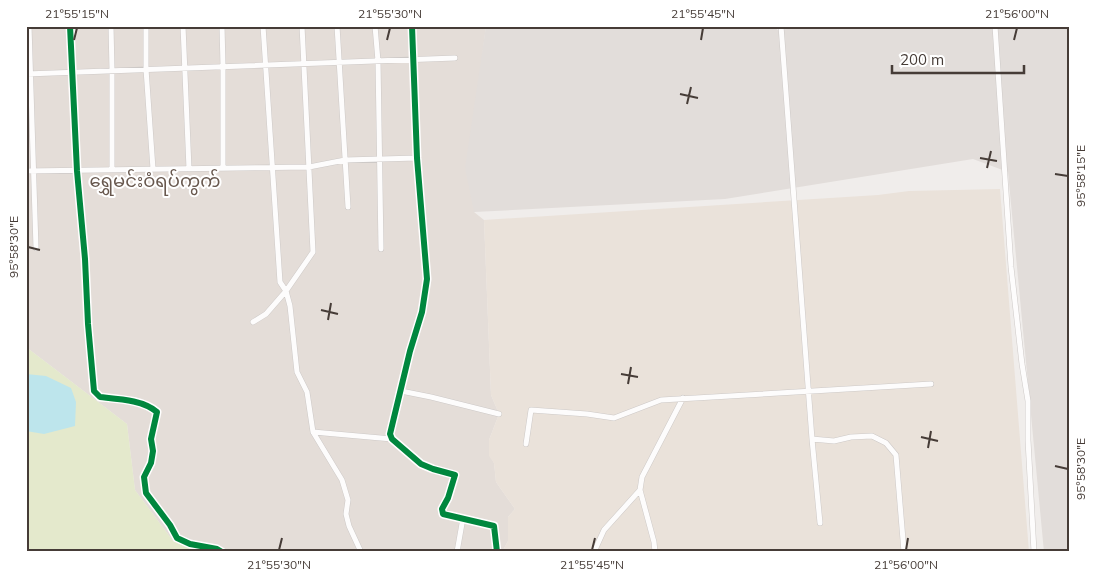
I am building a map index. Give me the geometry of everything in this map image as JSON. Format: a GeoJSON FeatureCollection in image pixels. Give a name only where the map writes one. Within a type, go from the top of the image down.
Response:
{"type":"FeatureCollection","features":[{"type":"Feature","properties":{"kind":"street"},"geometry":{"type":"LineString","coordinates":[[29,26],[28,74],[36,248]]}},
{"type":"Feature","properties":{"kind":"street"},"geometry":{"type":"LineString","coordinates":[[70,26],[77,170],[94,391],[100,397],[120,399],[151,407],[158,412],[151,439],[153,451],[151,463],[144,477],[146,493],[170,525],[177,538],[190,544],[218,549],[222,552]]}},
{"type":"Feature","properties":{"kind":"street"},"geometry":{"type":"LineString","coordinates":[[111,26],[112,170]]}},
{"type":"Feature","properties":{"kind":"street"},"geometry":{"type":"LineString","coordinates":[[146,26],[146,69],[153,169]]}},
{"type":"Feature","properties":{"kind":"street"},"geometry":{"type":"LineString","coordinates":[[183,26],[189,169]]}},
{"type":"Feature","properties":{"kind":"street"},"geometry":{"type":"LineString","coordinates":[[222,26],[224,66],[223,168]]}},
{"type":"Feature","properties":{"kind":"street"},"geometry":{"type":"LineString","coordinates":[[263,26],[264,65],[280,282],[286,291],[290,306],[297,372],[307,392],[313,432],[342,480],[348,500],[346,514],[360,552]]}},
{"type":"Feature","properties":{"kind":"street"},"geometry":{"type":"LineString","coordinates":[[253,322],[266,314],[286,291],[313,252],[302,26]]}},
{"type":"Feature","properties":{"kind":"street"},"geometry":{"type":"LineString","coordinates":[[337,26],[348,207]]}},
{"type":"Feature","properties":{"kind":"street"},"geometry":{"type":"LineString","coordinates":[[375,26],[378,61],[381,249]]}},
{"type":"Feature","properties":{"kind":"street"},"geometry":{"type":"LineString","coordinates":[[412,26],[417,158],[427,279],[422,312],[390,434],[392,439],[421,464],[454,475],[448,498],[442,509],[443,514],[494,526],[497,552]]}},
{"type":"Feature","properties":{"kind":"street"},"geometry":{"type":"LineString","coordinates":[[781,26],[808,392],[820,523]]}},
{"type":"Feature","properties":{"kind":"street"},"geometry":{"type":"LineString","coordinates":[[995,26],[1011,268],[1028,401],[1028,440],[1034,552]]}},
{"type":"Feature","properties":{"kind":"street"},"geometry":{"type":"LineString","coordinates":[[28,74],[455,58]]}},
{"type":"Feature","properties":{"kind":"street"},"geometry":{"type":"LineString","coordinates":[[26,171],[309,167],[345,160],[417,158]]}},
{"type":"Feature","properties":{"kind":"street"},"geometry":{"type":"LineString","coordinates":[[526,444],[531,410],[614,418],[661,400],[931,384]]}},
{"type":"Feature","properties":{"kind":"street"},"geometry":{"type":"LineString","coordinates":[[401,391],[499,414]]}},
{"type":"Feature","properties":{"kind":"street"},"geometry":{"type":"LineString","coordinates":[[655,552],[640,490],[642,477],[683,398]]}},
{"type":"Feature","properties":{"kind":"street"},"geometry":{"type":"LineString","coordinates":[[313,432],[392,439]]}},
{"type":"Feature","properties":{"kind":"street"},"geometry":{"type":"LineString","coordinates":[[812,439],[834,441],[851,437],[872,436],[886,443],[896,455],[904,552]]}},
{"type":"Feature","properties":{"kind":"street"},"geometry":{"type":"LineString","coordinates":[[594,552],[604,530],[640,490]]}},
{"type":"Feature","properties":{"kind":"street"},"geometry":{"type":"LineString","coordinates":[[457,552],[463,518]]}},
{"type":"Feature","properties":{"kind":"shaded area"},"geometry":{"type":"Polygon","coordinates":[[[26,26],[486,26],[478,89],[474,212],[484,220],[491,395],[499,414],[489,440],[490,456],[494,463],[496,482],[515,509],[508,517],[508,541],[502,552],[198,552],[173,541],[135,490],[127,424],[26,347],[26,26]]]}},
{"type":"Feature","properties":{"kind":"shaded area"},"geometry":{"type":"Polygon","coordinates":[[[486,26],[776,26],[777,30],[820,26],[1069,26],[1069,552],[1044,552],[1008,172],[973,159],[725,199],[474,212],[465,168],[486,26]]]}},
{"type":"Feature","properties":{"kind":"shaded area"},"geometry":{"type":"Polygon","coordinates":[[[1000,189],[1029,552],[502,552],[508,541],[508,517],[515,509],[496,482],[494,463],[489,456],[489,440],[499,414],[491,395],[484,220],[878,195],[909,191],[1000,189]]]}},
{"type":"Feature","properties":{"kind":"green space"},"geometry":{"type":"Polygon","coordinates":[[[26,347],[127,424],[135,490],[173,541],[198,552],[26,552],[26,347]]]}},
{"type":"Feature","properties":{"kind":"water"},"geometry":{"type":"Polygon","coordinates":[[[26,374],[46,376],[71,388],[76,402],[75,426],[44,434],[26,431],[26,374]]]}},
{"type":"Feature","properties":{"kind":"cycle path"},"geometry":{"type":"LineString","coordinates":[[70,26],[77,171],[94,391],[100,397],[123,399],[145,405],[157,412],[151,439],[153,451],[151,463],[144,477],[146,493],[170,525],[177,538],[190,544],[217,549],[222,552]]}},
{"type":"Feature","properties":{"kind":"cycle path"},"geometry":{"type":"LineString","coordinates":[[412,26],[417,158],[427,279],[422,312],[410,351],[390,434],[392,439],[421,464],[455,475],[448,498],[442,509],[443,514],[494,526],[497,552]]}},
{"type":"Feature","properties":{"kind":"district","name":"ရွှေမင်းဝံရပ်ကွက်"},"geometry":{"type":"Point","coordinates":[155,181]}}]}
